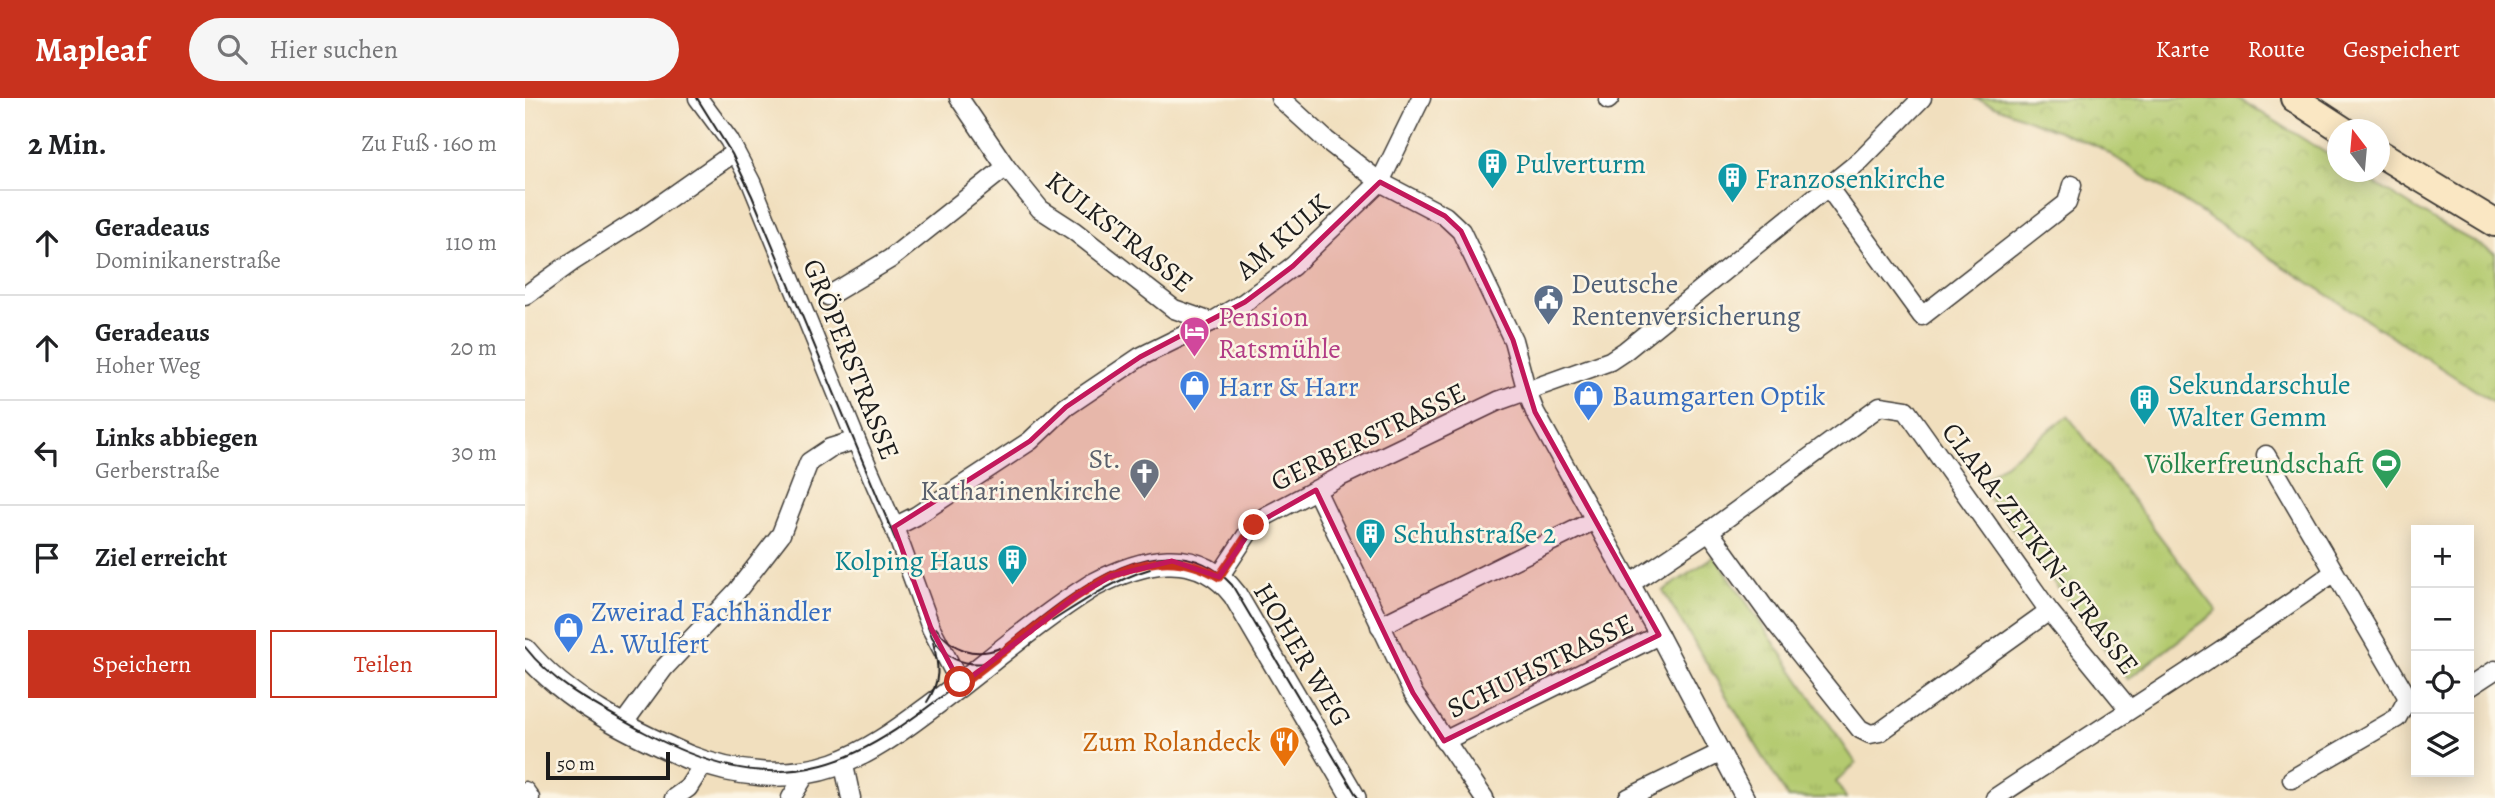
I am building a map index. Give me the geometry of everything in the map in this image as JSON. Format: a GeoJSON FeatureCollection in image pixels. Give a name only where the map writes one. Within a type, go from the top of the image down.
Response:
{"type":"FeatureCollection","features":[{"type":"Feature","properties":{"kind":"main road"},"geometry":{"type":"LineString","coordinates":[[2294,98],[2327,120]]}},
{"type":"Feature","properties":{"kind":"main road"},"geometry":{"type":"LineString","coordinates":[[2390,160],[2495,223]]}},
{"type":"Feature","properties":{"kind":"street","name":"GRÖPERSTRASSE"},"geometry":{"type":"LineString","coordinates":[[698,98],[736,152],[751,182],[894,527],[931,628],[961,685]]}},
{"type":"Feature","properties":{"kind":"street","name":"KULKSTRASSE"},"geometry":{"type":"LineString","coordinates":[[959,98],[1006,167],[1040,209],[1074,231],[1174,310],[1211,322]]}},
{"type":"Feature","properties":{"kind":"street","name":"SCHUHSTRASSE"},"geometry":{"type":"LineString","coordinates":[[1280,98],[1326,140],[1380,182],[1445,216],[1461,232],[1510,334],[1527,392],[1541,423],[1659,635],[1745,798]]}},
{"type":"Feature","properties":{"kind":"street","name":"AM KULK"},"geometry":{"type":"LineString","coordinates":[[894,527],[916,516],[1030,441],[1066,407],[1140,357],[1245,302],[1293,266],[1380,182],[1421,98]]}},
{"type":"Feature","properties":{"kind":"street","name":"GERBERSTRASSE"},"geometry":{"type":"LineString","coordinates":[[1219,577],[1254,525],[1266,516],[1498,401],[1610,361],[1625,351],[1828,187],[1884,139],[1922,98]]}},
{"type":"Feature","properties":{"kind":"street"},"geometry":{"type":"LineString","coordinates":[[525,296],[736,152]]}},
{"type":"Feature","properties":{"kind":"street"},"geometry":{"type":"LineString","coordinates":[[828,296],[890,259],[1006,167]]}},
{"type":"Feature","properties":{"kind":"street"},"geometry":{"type":"LineString","coordinates":[[1828,187],[1922,316],[2067,202],[2072,185]]}},
{"type":"Feature","properties":{"kind":"street","name":"CLARA-ZETKIN-STRASSE"},"geometry":{"type":"LineString","coordinates":[[1709,531],[1880,406],[1906,410],[2049,611],[2129,709],[2251,632],[2333,573]]}},
{"type":"Feature","properties":{"kind":"street"},"geometry":{"type":"LineString","coordinates":[[623,724],[664,668],[737,591],[781,534],[810,462],[830,448],[856,440]]}},
{"type":"Feature","properties":{"kind":"street"},"geometry":{"type":"LineString","coordinates":[[2266,455],[2333,573],[2411,696]]}},
{"type":"Feature","properties":{"kind":"street","name":"SCHUHSTRASSE"},"geometry":{"type":"LineString","coordinates":[[1315,490],[1413,693],[1484,798]]}},
{"type":"Feature","properties":{"kind":"street"},"geometry":{"type":"LineString","coordinates":[[1380,626],[1595,520]]}},
{"type":"Feature","properties":{"kind":"street"},"geometry":{"type":"LineString","coordinates":[[1630,584],[1709,531],[1777,625],[1860,729],[1870,734],[1880,732],[2049,611]]}},
{"type":"Feature","properties":{"kind":"street","name":"HOHER WEG"},"geometry":{"type":"LineString","coordinates":[[961,685],[1092,586],[1138,567],[1164,561],[1183,561],[1205,568],[1219,577],[1234,595],[1354,798]]}},
{"type":"Feature","properties":{"kind":"street","name":"SCHUHSTRASSE"},"geometry":{"type":"LineString","coordinates":[[1444,741],[1659,635]]}},
{"type":"Feature","properties":{"kind":"street"},"geometry":{"type":"LineString","coordinates":[[525,651],[554,681],[585,704],[669,749],[704,763],[744,772],[807,772],[843,761],[887,739],[961,685]]}},
{"type":"Feature","properties":{"kind":"street"},"geometry":{"type":"LineString","coordinates":[[2474,684],[2495,670]]}},
{"type":"Feature","properties":{"kind":"street"},"geometry":{"type":"LineString","coordinates":[[2292,779],[2397,718],[2411,699]]}},
{"type":"Feature","properties":{"kind":"street"},"geometry":{"type":"LineString","coordinates":[[1996,798],[2129,709]]}},
{"type":"Feature","properties":{"kind":"street"},"geometry":{"type":"LineString","coordinates":[[1628,798],[1720,753]]}},
{"type":"Feature","properties":{"kind":"street"},"geometry":{"type":"LineString","coordinates":[[843,761],[852,798]]}},
{"type":"Feature","properties":{"kind":"street"},"geometry":{"type":"LineString","coordinates":[[674,798],[688,789],[704,763]]}},
{"type":"Feature","properties":{"kind":"street"},"geometry":{"type":"LineString","coordinates":[[791,798],[807,772]]}},
{"type":"Feature","properties":{"kind":"street"},"geometry":{"type":"LineString","coordinates":[[525,791],[530,798]]}},
{"type":"Feature","properties":{"kind":"highlighted area"},"geometry":{"type":"Polygon","coordinates":[[[1380,182],[1445,216],[1461,231],[1513,340],[1535,412],[1659,635],[1444,741],[1413,693],[1316,490],[1254,525],[1219,577],[1172,561],[1111,576],[1075,597],[961,685],[931,628],[894,527],[1030,441],[1066,407],[1140,357],[1245,302],[1293,266],[1380,182]]]}},
{"type":"Feature","properties":{"kind":"green space"},"geometry":{"type":"Polygon","coordinates":[[[1974,98],[2238,98],[2327,154],[2327,182],[2372,182],[2495,253],[2495,403],[2099,147],[1974,98]]]}},
{"type":"Feature","properties":{"kind":"green space"},"geometry":{"type":"Polygon","coordinates":[[[2068,416],[2217,611],[2128,679],[1978,484],[2068,416]]]}},
{"type":"Feature","properties":{"kind":"green space"},"geometry":{"type":"Polygon","coordinates":[[[1715,556],[1856,763],[1836,782],[1846,798],[1788,798],[1663,591],[1715,556]]]}},
{"type":"Feature","properties":{"kind":"tram line"},"geometry":{"type":"LineString","coordinates":[[697,98],[732,154],[752,196],[896,541],[932,637],[955,659],[962,662],[987,663]]}},
{"type":"Feature","properties":{"kind":"tram line"},"geometry":{"type":"LineString","coordinates":[[525,647],[565,685],[665,743],[730,766],[752,770],[798,770],[844,758],[887,735],[929,706],[1039,619],[1104,576],[1137,562],[1171,556],[1203,563],[1232,585],[1358,798]]}},
{"type":"Feature","properties":{"kind":"tram line"},"geometry":{"type":"LineString","coordinates":[[1052,621],[1112,585],[1150,569]]}},
{"type":"Feature","properties":{"kind":"tram line"},"geometry":{"type":"LineString","coordinates":[[936,628],[949,642],[964,650],[981,652],[1000,648]]}},
{"type":"Feature","properties":{"kind":"tram line"},"geometry":{"type":"LineString","coordinates":[[927,702],[937,680],[937,659],[933,642]]}},
{"type":"Feature","properties":{"kind":"place","name":"Pulverturm"},"geometry":{"type":"Point","coordinates":[1492,190]}},
{"type":"Feature","properties":{"kind":"place","name":"Franzosenkirche"},"geometry":{"type":"Point","coordinates":[1732,205]}},
{"type":"Feature","properties":{"kind":"place","name":"Deutsche Rentenversicherung"},"geometry":{"type":"Point","coordinates":[1548,326]}},
{"type":"Feature","properties":{"kind":"place","name":"Pension Ratsmühle"},"geometry":{"type":"Point","coordinates":[1195,359]}},
{"type":"Feature","properties":{"kind":"place","name":"Harr & Harr"},"geometry":{"type":"Point","coordinates":[1195,413]}},
{"type":"Feature","properties":{"kind":"place","name":"Baumgarten Optik"},"geometry":{"type":"Point","coordinates":[1589,422]}},
{"type":"Feature","properties":{"kind":"place","name":"Sekundarschule Walter Gemm"},"geometry":{"type":"Point","coordinates":[2145,427]}},
{"type":"Feature","properties":{"kind":"place","name":"Völkerfreundschaft"},"geometry":{"type":"Point","coordinates":[2387,490]}},
{"type":"Feature","properties":{"kind":"place","name":"St. Katharinenkirche"},"geometry":{"type":"Point","coordinates":[1144,501]}},
{"type":"Feature","properties":{"kind":"place","name":"Schuhstraße 2"},"geometry":{"type":"Point","coordinates":[1370,560]}},
{"type":"Feature","properties":{"kind":"place","name":"Kolping Haus"},"geometry":{"type":"Point","coordinates":[1012,587]}},
{"type":"Feature","properties":{"kind":"place","name":"Zweirad Fachhändler A. Wulfert"},"geometry":{"type":"Point","coordinates":[568,654]}},
{"type":"Feature","properties":{"kind":"place","name":"Zum Rolandeck"},"geometry":{"type":"Point","coordinates":[1284,768]}},
{"type":"Feature","properties":{"kind":"route"},"geometry":{"type":"LineString","coordinates":[[960,682],[961,685],[1075,597],[1111,576],[1164,561],[1183,561],[1205,568],[1219,577],[1254,525]]}}]}
